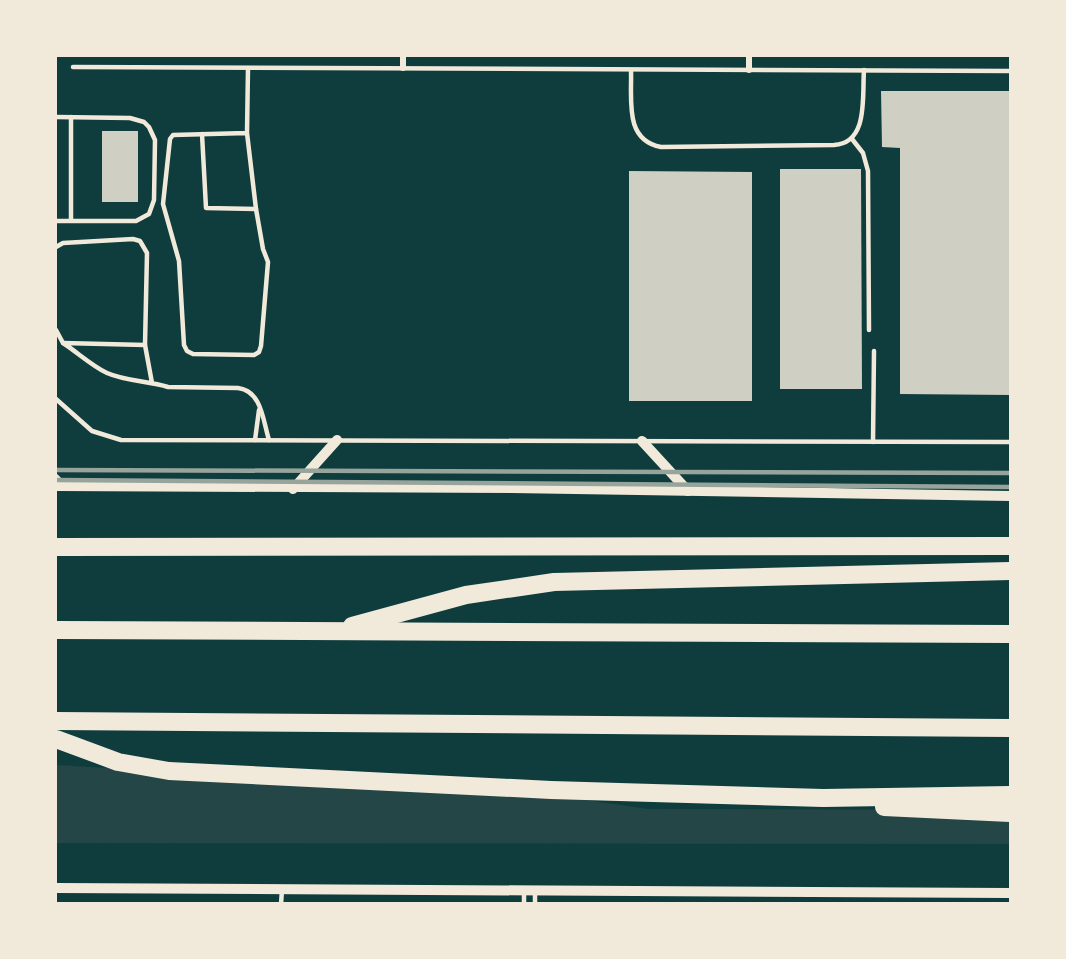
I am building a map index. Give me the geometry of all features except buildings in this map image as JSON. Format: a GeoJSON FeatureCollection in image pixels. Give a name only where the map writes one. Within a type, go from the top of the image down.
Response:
{"type":"FeatureCollection","features":[{"type":"Feature","properties":{"kind":"highway"},"geometry":{"type":"LineString","coordinates":[[56,547],[1011,546]]}},
{"type":"Feature","properties":{"kind":"highway"},"geometry":{"type":"LineString","coordinates":[[337,631],[401,611],[466,595],[554,582],[1011,571]]}},
{"type":"Feature","properties":{"kind":"highway"},"geometry":{"type":"LineString","coordinates":[[56,630],[1011,634]]}},
{"type":"Feature","properties":{"kind":"highway"},"geometry":{"type":"LineString","coordinates":[[56,721],[1011,728]]}},
{"type":"Feature","properties":{"kind":"highway"},"geometry":{"type":"LineString","coordinates":[[56,739],[118,762],[169,771],[551,790],[823,798],[1011,795]]}},
{"type":"Feature","properties":{"kind":"highway"},"geometry":{"type":"LineString","coordinates":[[823,798],[920,810],[1011,813]]}},
{"type":"Feature","properties":{"kind":"street"},"geometry":{"type":"LineString","coordinates":[[403,56],[403,68]]}},
{"type":"Feature","properties":{"kind":"street"},"geometry":{"type":"LineString","coordinates":[[749,56],[749,70]]}},
{"type":"Feature","properties":{"kind":"street"},"geometry":{"type":"LineString","coordinates":[[293,489],[337,440]]}},
{"type":"Feature","properties":{"kind":"street"},"geometry":{"type":"LineString","coordinates":[[642,441],[688,491]]}},
{"type":"Feature","properties":{"kind":"street"},"geometry":{"type":"LineString","coordinates":[[56,477],[61,486],[1011,496]]}},
{"type":"Feature","properties":{"kind":"street"},"geometry":{"type":"LineString","coordinates":[[56,888],[1011,893]]}},
{"type":"Feature","properties":{"kind":"lane"},"geometry":{"type":"LineString","coordinates":[[73,67],[1011,71]]}},
{"type":"Feature","properties":{"kind":"lane"},"geometry":{"type":"LineString","coordinates":[[247,133],[173,135],[170,139],[163,204],[180,261],[182,325],[187,351],[214,355],[254,355],[259,352],[268,262],[263,249],[256,209],[247,133],[248,68]]}},
{"type":"Feature","properties":{"kind":"lane"},"geometry":{"type":"LineString","coordinates":[[631,70],[632,122],[639,137],[653,146],[834,145],[852,139],[859,128],[864,70]]}},
{"type":"Feature","properties":{"kind":"lane"},"geometry":{"type":"LineString","coordinates":[[56,117],[137,119],[149,127],[155,140],[154,200],[149,214],[136,221],[56,221]]}},
{"type":"Feature","properties":{"kind":"lane"},"geometry":{"type":"LineString","coordinates":[[71,117],[71,220]]}},
{"type":"Feature","properties":{"kind":"lane"},"geometry":{"type":"LineString","coordinates":[[202,134],[206,208],[256,209]]}},
{"type":"Feature","properties":{"kind":"lane"},"geometry":{"type":"LineString","coordinates":[[852,139],[863,153],[868,171],[869,330]]}},
{"type":"Feature","properties":{"kind":"lane"},"geometry":{"type":"LineString","coordinates":[[56,247],[63,243],[133,239],[145,247],[147,253],[145,345],[152,383]]}},
{"type":"Feature","properties":{"kind":"lane"},"geometry":{"type":"LineString","coordinates":[[56,330],[63,343],[107,373],[168,387],[244,389],[254,395],[269,440]]}},
{"type":"Feature","properties":{"kind":"lane"},"geometry":{"type":"LineString","coordinates":[[63,343],[145,345]]}},
{"type":"Feature","properties":{"kind":"lane"},"geometry":{"type":"LineString","coordinates":[[873,442],[874,351]]}},
{"type":"Feature","properties":{"kind":"lane"},"geometry":{"type":"LineString","coordinates":[[56,399],[84,425],[111,438],[1011,442]]}},
{"type":"Feature","properties":{"kind":"lane"},"geometry":{"type":"LineString","coordinates":[[255,440],[259,408]]}},
{"type":"Feature","properties":{"kind":"lane"},"geometry":{"type":"LineString","coordinates":[[524,903],[530,889]]}},
{"type":"Feature","properties":{"kind":"lane"},"geometry":{"type":"LineString","coordinates":[[530,889],[535,903]]}},
{"type":"Feature","properties":{"kind":"lane"},"geometry":{"type":"LineString","coordinates":[[281,903],[282,890]]}},
{"type":"Feature","properties":{"kind":"shaded area"},"geometry":{"type":"Polygon","coordinates":[[[56,765],[537,793],[648,809],[1010,810],[1010,844],[56,843],[56,765]]]}},
{"type":"Feature","properties":{"kind":"railway"},"geometry":{"type":"LineString","coordinates":[[56,470],[1010,473]]}},
{"type":"Feature","properties":{"kind":"railway"},"geometry":{"type":"LineString","coordinates":[[56,480],[1010,487]]}}]}
